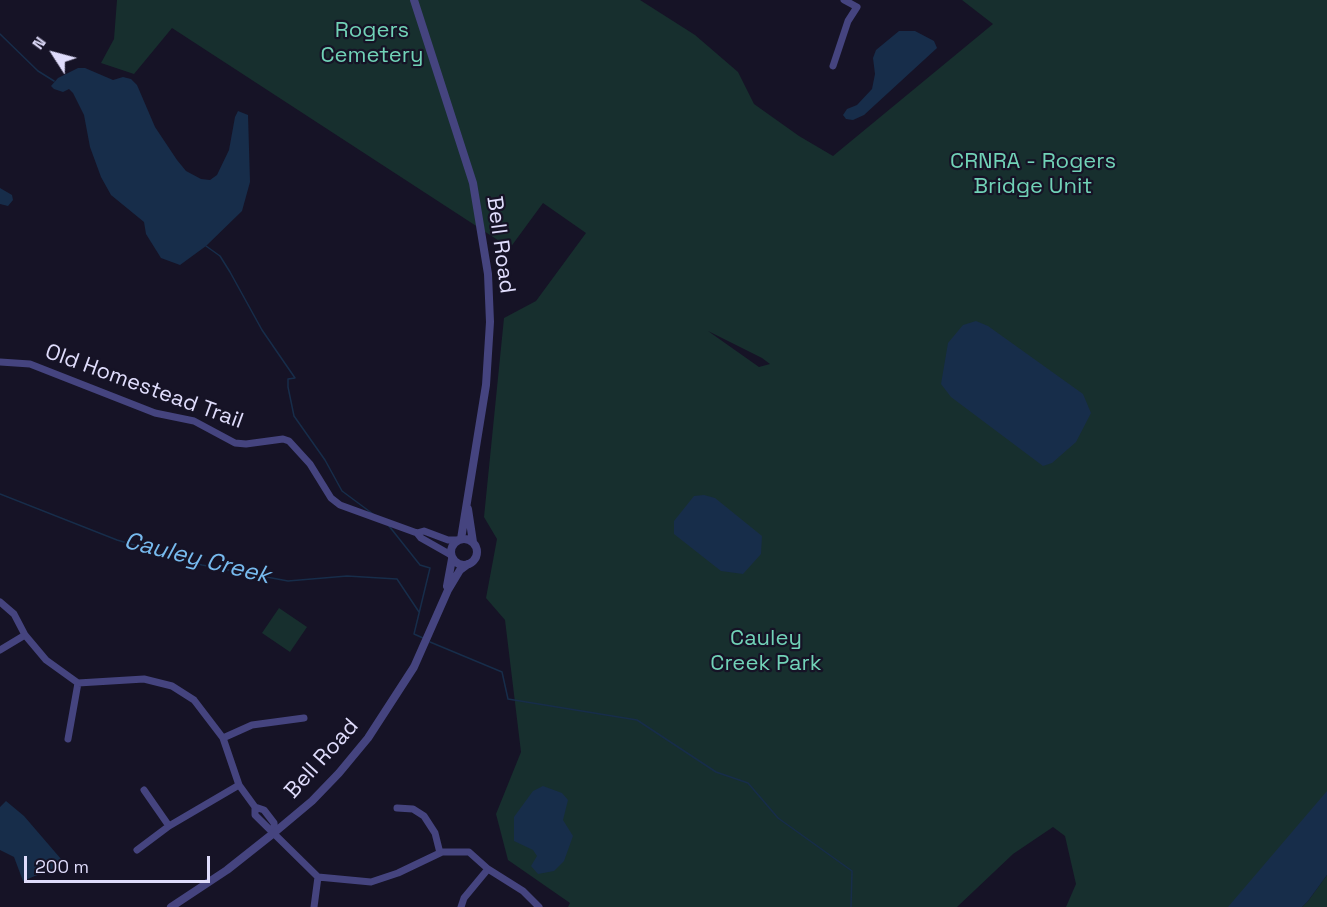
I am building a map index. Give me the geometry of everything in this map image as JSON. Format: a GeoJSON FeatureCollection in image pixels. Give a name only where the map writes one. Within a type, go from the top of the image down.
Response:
{"type":"FeatureCollection","features":[{"type":"Feature","properties":{"kind":"street","name":"Bell Road"},"geometry":{"type":"LineString","coordinates":[[414,0],[470,174],[485,244],[489,297],[488,354],[467,502],[459,539],[451,546],[448,590]]}},
{"type":"Feature","properties":{"kind":"street"},"geometry":{"type":"LineString","coordinates":[[833,66],[848,21],[857,7],[844,0]]}},
{"type":"Feature","properties":{"kind":"street","name":"Old Homestead Trail"},"geometry":{"type":"LineString","coordinates":[[0,362],[30,364],[155,413],[194,421],[235,443],[246,444],[283,439],[289,441],[305,458],[331,498],[340,505],[417,533]]}},
{"type":"Feature","properties":{"kind":"street","name":"Bell Road"},"geometry":{"type":"LineString","coordinates":[[171,907],[227,870],[312,801],[339,773],[373,730],[414,667],[448,590],[460,570],[477,555],[467,502]]}},
{"type":"Feature","properties":{"kind":"street"},"geometry":{"type":"LineString","coordinates":[[468,564],[459,564],[417,533],[424,531],[448,540],[459,539],[473,542]]}},
{"type":"Feature","properties":{"kind":"street"},"geometry":{"type":"LineString","coordinates":[[0,602],[14,614],[25,635],[46,660],[78,683],[144,679],[172,686],[194,700],[223,738],[239,785],[255,807],[255,814],[266,828],[275,832],[318,877],[371,882],[398,873],[440,853],[469,852],[488,869],[523,891],[539,907]]}},
{"type":"Feature","properties":{"kind":"street"},"geometry":{"type":"LineString","coordinates":[[0,650],[25,635]]}},
{"type":"Feature","properties":{"kind":"street"},"geometry":{"type":"LineString","coordinates":[[68,739],[78,683]]}},
{"type":"Feature","properties":{"kind":"street"},"geometry":{"type":"LineString","coordinates":[[223,738],[252,725],[304,718]]}},
{"type":"Feature","properties":{"kind":"street"},"geometry":{"type":"LineString","coordinates":[[136,850],[169,826],[239,785]]}},
{"type":"Feature","properties":{"kind":"street"},"geometry":{"type":"LineString","coordinates":[[144,790],[169,826]]}},
{"type":"Feature","properties":{"kind":"street"},"geometry":{"type":"LineString","coordinates":[[397,808],[414,808],[424,816],[434,832],[440,853]]}},
{"type":"Feature","properties":{"kind":"street"},"geometry":{"type":"LineString","coordinates":[[461,907],[464,898],[488,869]]}},
{"type":"Feature","properties":{"kind":"street"},"geometry":{"type":"LineString","coordinates":[[314,907],[318,877]]}},
{"type":"Feature","properties":{"kind":"green space"},"geometry":{"type":"Polygon","coordinates":[[[117,0],[640,0],[695,35],[738,72],[754,104],[799,136],[833,156],[993,24],[962,0],[1327,0],[1327,798],[1236,907],[1066,907],[1076,884],[1065,836],[1053,827],[1013,854],[957,907],[568,907],[570,903],[508,860],[496,814],[521,752],[505,620],[486,598],[497,539],[484,517],[504,318],[536,301],[586,233],[543,203],[510,248],[172,28],[134,74],[101,63],[114,39],[117,0]],[[708,331],[759,367],[770,364],[708,331]]]}},
{"type":"Feature","properties":{"kind":"green space"},"geometry":{"type":"Polygon","coordinates":[[[279,608],[307,627],[290,652],[262,633],[279,608]]]}},
{"type":"Feature","properties":{"kind":"green space"},"geometry":{"type":"Polygon","coordinates":[[[1327,875],[1327,907],[1302,907],[1308,901],[1327,875]]]}},
{"type":"Feature","properties":{"kind":"water"},"geometry":{"type":"Polygon","coordinates":[[[899,31],[915,31],[934,41],[937,48],[864,115],[853,120],[846,119],[843,115],[847,109],[857,105],[872,89],[875,74],[873,58],[876,50],[899,31]]]}},
{"type":"Feature","properties":{"kind":"water"},"geometry":{"type":"Polygon","coordinates":[[[78,68],[85,68],[113,80],[123,77],[131,79],[137,85],[155,127],[177,160],[186,171],[201,179],[210,180],[217,175],[229,150],[238,111],[248,115],[250,182],[242,211],[206,246],[180,265],[161,258],[146,234],[144,222],[111,195],[101,177],[90,147],[84,115],[73,93],[69,89],[63,92],[51,86],[58,78],[78,68]]]}},
{"type":"Feature","properties":{"kind":"water"},"geometry":{"type":"Polygon","coordinates":[[[0,188],[12,195],[13,200],[8,206],[0,204],[0,188]]]}},
{"type":"Feature","properties":{"kind":"water"},"geometry":{"type":"Polygon","coordinates":[[[976,321],[988,326],[1083,394],[1091,413],[1076,442],[1052,463],[1043,466],[951,397],[941,384],[948,343],[963,325],[976,321]]]}},
{"type":"Feature","properties":{"kind":"water"},"geometry":{"type":"Polygon","coordinates":[[[704,495],[715,498],[762,536],[761,554],[743,574],[721,571],[674,534],[674,521],[694,496],[704,495]]]}},
{"type":"Feature","properties":{"kind":"water"},"geometry":{"type":"Polygon","coordinates":[[[543,786],[562,793],[568,800],[563,820],[573,836],[564,861],[554,871],[538,874],[531,866],[537,856],[533,850],[514,841],[514,817],[533,791],[543,786]]]}},
{"type":"Feature","properties":{"kind":"water"},"geometry":{"type":"Polygon","coordinates":[[[1327,791],[1327,875],[1308,901],[1302,907],[1228,907],[1327,791]]]}},
{"type":"Feature","properties":{"kind":"water"},"geometry":{"type":"Polygon","coordinates":[[[6,801],[24,816],[61,859],[54,868],[23,881],[14,857],[0,850],[0,807],[6,801]]]}},
{"type":"Feature","properties":{"kind":"waterway"},"geometry":{"type":"LineString","coordinates":[[0,34],[38,71],[54,81]]}},
{"type":"Feature","properties":{"kind":"waterway"},"geometry":{"type":"LineString","coordinates":[[206,246],[220,256],[262,330],[295,378],[288,379],[294,416],[325,460],[342,491],[373,514]]}},
{"type":"Feature","properties":{"kind":"waterway","name":"Cauley Creek"},"geometry":{"type":"LineString","coordinates":[[0,494],[117,540],[202,565],[288,581],[347,576],[397,579],[419,612]]}},
{"type":"Feature","properties":{"kind":"waterway"},"geometry":{"type":"LineString","coordinates":[[389,526],[420,565],[430,568],[414,634],[423,638]]}},
{"type":"Feature","properties":{"kind":"waterway","name":"Cauley Creek"},"geometry":{"type":"LineString","coordinates":[[430,642],[502,672],[508,699],[637,720],[716,772],[748,783],[778,818],[852,871],[851,907]]}},
{"type":"Feature","properties":{"kind":"park label","name":"Rogers Cemetery"},"geometry":{"type":"Point","coordinates":[372,44]}},
{"type":"Feature","properties":{"kind":"park label","name":"CRNRA - Rogers Bridge Unit"},"geometry":{"type":"Point","coordinates":[1033,174]}},
{"type":"Feature","properties":{"kind":"park label","name":"Cauley Creek Park"},"geometry":{"type":"Point","coordinates":[766,652]}}]}
